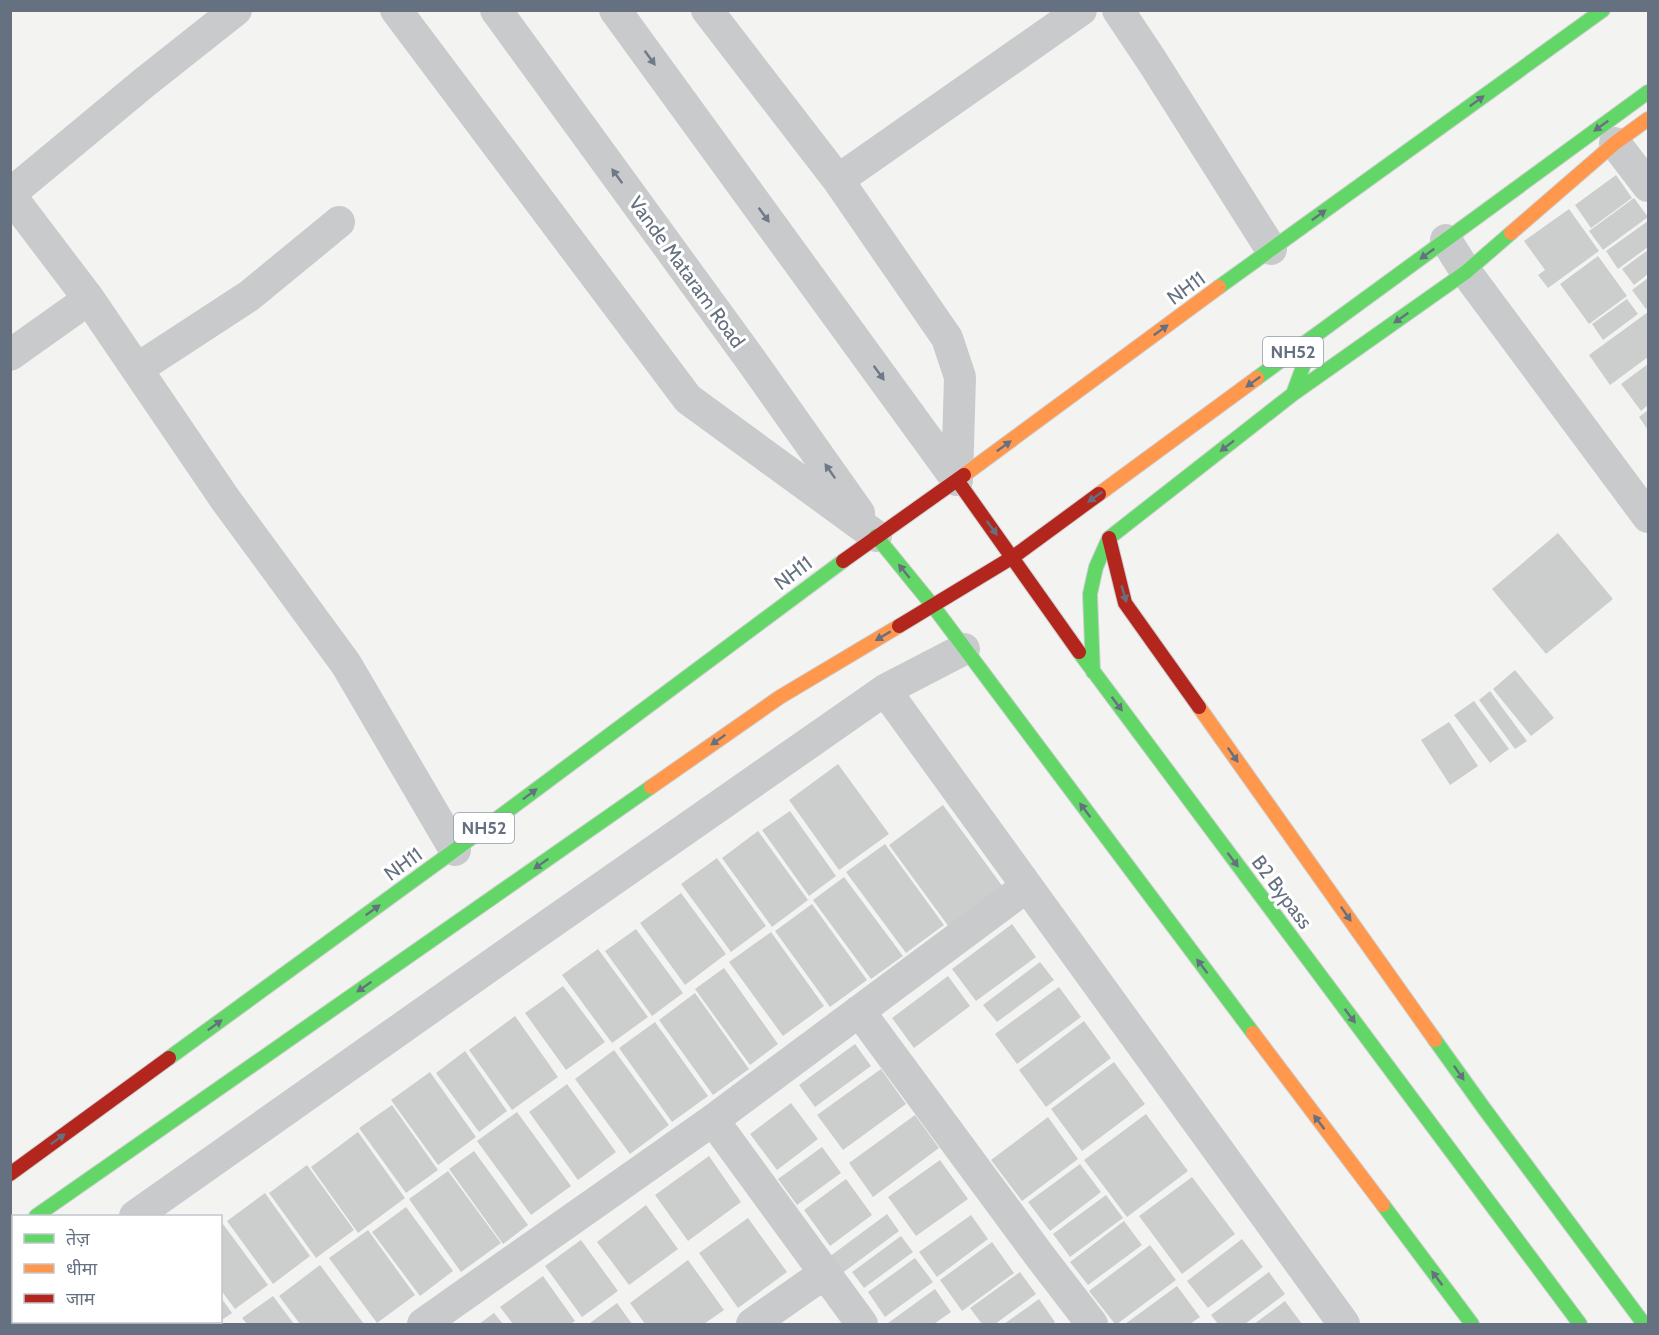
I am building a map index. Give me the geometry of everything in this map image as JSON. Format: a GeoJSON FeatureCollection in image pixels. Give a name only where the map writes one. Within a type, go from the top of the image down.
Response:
{"type":"FeatureCollection","features":[{"type":"Feature","properties":{"kind":"main road","name":"NH11"},"geometry":{"type":"LineString","coordinates":[[10,1174],[455,850],[876,536],[957,480],[1271,249],[1603,10]]}},
{"type":"Feature","properties":{"kind":"main road","name":"NH52"},"geometry":{"type":"LineString","coordinates":[[37,1215],[780,697],[1013,556],[1648,92]]}},
{"type":"Feature","properties":{"kind":"main road"},"geometry":{"type":"LineString","coordinates":[[1093,672],[1090,594],[1096,567],[1109,538],[1293,394],[1466,272],[1615,143],[1648,119]]}},
{"type":"Feature","properties":{"kind":"main road"},"geometry":{"type":"LineString","coordinates":[[1293,394],[1314,337]]}},
{"type":"Feature","properties":{"kind":"main road","name":"B2 Bypass"},"geometry":{"type":"LineString","coordinates":[[957,480],[1093,672],[1580,1324]]}},
{"type":"Feature","properties":{"kind":"main road"},"geometry":{"type":"LineString","coordinates":[[876,536],[933,606],[1472,1324]]}},
{"type":"Feature","properties":{"kind":"main road"},"geometry":{"type":"LineString","coordinates":[[1109,538],[1125,603],[1483,1107],[1644,1324]]}},
{"type":"Feature","properties":{"kind":"street"},"geometry":{"type":"LineString","coordinates":[[236,10],[10,194],[89,299],[225,499],[346,664],[455,850]]}},
{"type":"Feature","properties":{"kind":"street"},"geometry":{"type":"LineString","coordinates":[[396,10],[688,399],[876,536]]}},
{"type":"Feature","properties":{"kind":"street","name":"Vande Mataram Road"},"geometry":{"type":"LineString","coordinates":[[496,10],[876,536]]}},
{"type":"Feature","properties":{"kind":"street"},"geometry":{"type":"LineString","coordinates":[[615,10],[957,480]]}},
{"type":"Feature","properties":{"kind":"street"},"geometry":{"type":"LineString","coordinates":[[707,10],[838,180],[947,338],[960,377],[957,480]]}},
{"type":"Feature","properties":{"kind":"street"},"geometry":{"type":"LineString","coordinates":[[838,180],[1082,10]]}},
{"type":"Feature","properties":{"kind":"street"},"geometry":{"type":"LineString","coordinates":[[1118,10],[1271,249]]}},
{"type":"Feature","properties":{"kind":"street"},"geometry":{"type":"LineString","coordinates":[[1615,143],[1648,186]]}},
{"type":"Feature","properties":{"kind":"street"},"geometry":{"type":"LineString","coordinates":[[136,369],[249,296],[339,222]]}},
{"type":"Feature","properties":{"kind":"street"},"geometry":{"type":"LineString","coordinates":[[1446,240],[1466,272],[1648,517]]}},
{"type":"Feature","properties":{"kind":"street"},"geometry":{"type":"LineString","coordinates":[[10,355],[89,299]]}},
{"type":"Feature","properties":{"kind":"street"},"geometry":{"type":"LineString","coordinates":[[136,1215],[885,690],[964,649]]}},
{"type":"Feature","properties":{"kind":"street"},"geometry":{"type":"LineString","coordinates":[[885,690],[1344,1324]]}},
{"type":"Feature","properties":{"kind":"street"},"geometry":{"type":"LineString","coordinates":[[423,1324],[713,1119],[1026,887]]}},
{"type":"Feature","properties":{"kind":"street"},"geometry":{"type":"LineString","coordinates":[[859,1011],[1092,1324]]}},
{"type":"Feature","properties":{"kind":"street"},"geometry":{"type":"LineString","coordinates":[[713,1119],[862,1324]]}},
{"type":"Feature","properties":{"kind":"street"},"geometry":{"type":"LineString","coordinates":[[752,1324],[825,1273]]}},
{"type":"Feature","properties":{"kind":"building"},"geometry":{"type":"Polygon","coordinates":[[[1616,175],[1632,198],[1591,228],[1575,205],[1616,175]]]}},
{"type":"Feature","properties":{"kind":"building"},"geometry":{"type":"Polygon","coordinates":[[[1634,198],[1648,217],[1603,250],[1589,231],[1634,198]]]}},
{"type":"Feature","properties":{"kind":"building"},"geometry":{"type":"Polygon","coordinates":[[[1569,209],[1599,251],[1548,288],[1538,275],[1545,270],[1524,241],[1569,209]]]}},
{"type":"Feature","properties":{"kind":"building"},"geometry":{"type":"Polygon","coordinates":[[[1648,221],[1648,247],[1618,269],[1606,251],[1648,221]]]}},
{"type":"Feature","properties":{"kind":"building"},"geometry":{"type":"Polygon","coordinates":[[[1648,250],[1648,274],[1634,285],[1622,269],[1648,250]]]}},
{"type":"Feature","properties":{"kind":"building"},"geometry":{"type":"Polygon","coordinates":[[[1598,256],[1627,296],[1589,324],[1560,284],[1598,256]]]}},
{"type":"Feature","properties":{"kind":"building"},"geometry":{"type":"Polygon","coordinates":[[[1648,278],[1648,307],[1646,309],[1632,290],[1648,278]]]}},
{"type":"Feature","properties":{"kind":"building"},"geometry":{"type":"Polygon","coordinates":[[[1627,299],[1638,314],[1603,340],[1592,324],[1627,299]]]}},
{"type":"Feature","properties":{"kind":"building"},"geometry":{"type":"Polygon","coordinates":[[[1648,312],[1648,357],[1610,385],[1589,355],[1648,312]]]}},
{"type":"Feature","properties":{"kind":"building"},"geometry":{"type":"Polygon","coordinates":[[[1648,364],[1648,405],[1641,411],[1621,384],[1648,364]]]}},
{"type":"Feature","properties":{"kind":"building"},"geometry":{"type":"Polygon","coordinates":[[[1648,410],[1648,430],[1639,417],[1648,410]]]}},
{"type":"Feature","properties":{"kind":"building"},"geometry":{"type":"Polygon","coordinates":[[[1558,533],[1613,599],[1546,654],[1492,589],[1558,533]]]}},
{"type":"Feature","properties":{"kind":"building"},"geometry":{"type":"Polygon","coordinates":[[[1515,670],[1554,718],[1531,736],[1493,689],[1515,670]]]}},
{"type":"Feature","properties":{"kind":"building"},"geometry":{"type":"Polygon","coordinates":[[[1490,691],[1527,741],[1515,749],[1479,700],[1490,691]]]}},
{"type":"Feature","properties":{"kind":"building"},"geometry":{"type":"Polygon","coordinates":[[[1474,701],[1509,749],[1490,763],[1454,715],[1474,701]]]}},
{"type":"Feature","properties":{"kind":"building"},"geometry":{"type":"Polygon","coordinates":[[[1449,722],[1478,766],[1450,785],[1421,740],[1449,722]]]}},
{"type":"Feature","properties":{"kind":"building"},"geometry":{"type":"Polygon","coordinates":[[[838,764],[889,834],[839,870],[789,800],[838,764]]]}},
{"type":"Feature","properties":{"kind":"building"},"geometry":{"type":"Polygon","coordinates":[[[943,805],[1003,887],[949,927],[889,845],[943,805]]]}},
{"type":"Feature","properties":{"kind":"building"},"geometry":{"type":"Polygon","coordinates":[[[790,811],[836,876],[809,896],[762,830],[790,811]]]}},
{"type":"Feature","properties":{"kind":"building"},"geometry":{"type":"Polygon","coordinates":[[[758,831],[808,900],[772,927],[722,858],[758,831]]]}},
{"type":"Feature","properties":{"kind":"building"},"geometry":{"type":"Polygon","coordinates":[[[885,844],[944,925],[906,953],[846,872],[885,844]]]}},
{"type":"Feature","properties":{"kind":"building"},"geometry":{"type":"Polygon","coordinates":[[[717,858],[766,926],[731,952],[681,884],[717,858]]]}},
{"type":"Feature","properties":{"kind":"building"},"geometry":{"type":"Polygon","coordinates":[[[844,877],[903,956],[871,979],[813,900],[844,877]]]}},
{"type":"Feature","properties":{"kind":"building"},"geometry":{"type":"Polygon","coordinates":[[[681,893],[726,954],[685,985],[640,923],[681,893]]]}},
{"type":"Feature","properties":{"kind":"building"},"geometry":{"type":"Polygon","coordinates":[[[812,904],[867,980],[830,1007],[775,931],[812,904]]]}},
{"type":"Feature","properties":{"kind":"building"},"geometry":{"type":"Polygon","coordinates":[[[1012,924],[1036,957],[976,1001],[952,969],[1012,924]]]}},
{"type":"Feature","properties":{"kind":"building"},"geometry":{"type":"Polygon","coordinates":[[[636,929],[683,993],[652,1016],[605,951],[636,929]]]}},
{"type":"Feature","properties":{"kind":"building"},"geometry":{"type":"Polygon","coordinates":[[[771,932],[824,1006],[783,1036],[729,962],[771,932]]]}},
{"type":"Feature","properties":{"kind":"building"},"geometry":{"type":"Polygon","coordinates":[[[598,949],[648,1017],[612,1043],[562,975],[598,949]]]}},
{"type":"Feature","properties":{"kind":"building"},"geometry":{"type":"Polygon","coordinates":[[[1040,962],[1054,980],[997,1022],[983,1005],[1040,962]]]}},
{"type":"Feature","properties":{"kind":"building"},"geometry":{"type":"Polygon","coordinates":[[[724,968],[778,1044],[750,1065],[695,989],[724,968]]]}},
{"type":"Feature","properties":{"kind":"building"},"geometry":{"type":"Polygon","coordinates":[[[948,976],[970,1006],[914,1048],[892,1018],[948,976]]]}},
{"type":"Feature","properties":{"kind":"building"},"geometry":{"type":"Polygon","coordinates":[[[563,986],[605,1042],[566,1070],[525,1013],[563,986]]]}},
{"type":"Feature","properties":{"kind":"building"},"geometry":{"type":"Polygon","coordinates":[[[1059,987],[1081,1017],[1017,1064],[995,1034],[1059,987]]]}},
{"type":"Feature","properties":{"kind":"building"},"geometry":{"type":"Polygon","coordinates":[[[695,993],[749,1069],[713,1095],[659,1020],[695,993]]]}},
{"type":"Feature","properties":{"kind":"building"},"geometry":{"type":"Polygon","coordinates":[[[515,1016],[558,1077],[512,1110],[469,1050],[515,1016]]]}},
{"type":"Feature","properties":{"kind":"building"},"geometry":{"type":"Polygon","coordinates":[[[1084,1021],[1111,1058],[1046,1107],[1019,1070],[1084,1021]]]}},
{"type":"Feature","properties":{"kind":"building"},"geometry":{"type":"Polygon","coordinates":[[[655,1022],[708,1096],[672,1122],[619,1048],[655,1022]]]}},
{"type":"Feature","properties":{"kind":"building"},"geometry":{"type":"Polygon","coordinates":[[[855,1044],[871,1066],[815,1107],[799,1085],[855,1044]]]}},
{"type":"Feature","properties":{"kind":"building"},"geometry":{"type":"Polygon","coordinates":[[[614,1050],[669,1125],[630,1154],[575,1079],[614,1050]]]}},
{"type":"Feature","properties":{"kind":"building"},"geometry":{"type":"Polygon","coordinates":[[[465,1051],[507,1111],[479,1132],[436,1073],[465,1051]]]}},
{"type":"Feature","properties":{"kind":"building"},"geometry":{"type":"Polygon","coordinates":[[[1114,1062],[1145,1104],[1082,1151],[1051,1109],[1114,1062]]]}},
{"type":"Feature","properties":{"kind":"building"},"geometry":{"type":"Polygon","coordinates":[[[881,1069],[906,1104],[843,1150],[817,1115],[881,1069]]]}},
{"type":"Feature","properties":{"kind":"building"},"geometry":{"type":"Polygon","coordinates":[[[430,1072],[476,1137],[438,1165],[391,1100],[430,1072]]]}},
{"type":"Feature","properties":{"kind":"building"},"geometry":{"type":"Polygon","coordinates":[[[567,1084],[616,1152],[578,1180],[529,1112],[567,1084]]]}},
{"type":"Feature","properties":{"kind":"building"},"geometry":{"type":"Polygon","coordinates":[[[791,1103],[818,1139],[777,1170],[750,1134],[791,1103]]]}},
{"type":"Feature","properties":{"kind":"building"},"geometry":{"type":"Polygon","coordinates":[[[392,1105],[438,1170],[406,1193],[359,1128],[392,1105]]]}},
{"type":"Feature","properties":{"kind":"building"},"geometry":{"type":"Polygon","coordinates":[[[517,1112],[571,1186],[531,1215],[477,1141],[517,1112]]]}},
{"type":"Feature","properties":{"kind":"building"},"geometry":{"type":"Polygon","coordinates":[[[1146,1114],[1188,1171],[1127,1217],[1084,1160],[1146,1114]]]}},
{"type":"Feature","properties":{"kind":"building"},"geometry":{"type":"Polygon","coordinates":[[[915,1115],[939,1148],[873,1197],[849,1163],[915,1115]]]}},
{"type":"Feature","properties":{"kind":"building"},"geometry":{"type":"Polygon","coordinates":[[[1048,1117],[1078,1159],[1022,1201],[991,1160],[1048,1117]]]}},
{"type":"Feature","properties":{"kind":"building"},"geometry":{"type":"Polygon","coordinates":[[[358,1132],[405,1198],[358,1233],[311,1167],[358,1132]]]}},
{"type":"Feature","properties":{"kind":"building"},"geometry":{"type":"Polygon","coordinates":[[[822,1147],[841,1173],[797,1205],[778,1179],[822,1147]]]}},
{"type":"Feature","properties":{"kind":"building"},"geometry":{"type":"Polygon","coordinates":[[[474,1151],[528,1225],[503,1244],[449,1169],[474,1151]]]}},
{"type":"Feature","properties":{"kind":"building"},"geometry":{"type":"Polygon","coordinates":[[[709,1156],[741,1202],[688,1241],[655,1195],[709,1156]]]}},
{"type":"Feature","properties":{"kind":"building"},"geometry":{"type":"Polygon","coordinates":[[[940,1160],[968,1199],[916,1236],[888,1197],[940,1160]]]}},
{"type":"Feature","properties":{"kind":"building"},"geometry":{"type":"Polygon","coordinates":[[[1080,1164],[1101,1192],[1050,1231],[1028,1202],[1080,1164]]]}},
{"type":"Feature","properties":{"kind":"building"},"geometry":{"type":"Polygon","coordinates":[[[307,1165],[354,1230],[316,1258],[269,1193],[307,1165]]]}},
{"type":"Feature","properties":{"kind":"building"},"geometry":{"type":"Polygon","coordinates":[[[448,1171],[501,1243],[461,1272],[409,1199],[448,1171]]]}},
{"type":"Feature","properties":{"kind":"building"},"geometry":{"type":"Polygon","coordinates":[[[1192,1177],[1235,1234],[1182,1274],[1139,1216],[1192,1177]]]}},
{"type":"Feature","properties":{"kind":"building"},"geometry":{"type":"Polygon","coordinates":[[[846,1179],[872,1215],[830,1246],[804,1210],[846,1179]]]}},
{"type":"Feature","properties":{"kind":"building"},"geometry":{"type":"Polygon","coordinates":[[[265,1193],[310,1256],[273,1284],[227,1221],[265,1193]]]}},
{"type":"Feature","properties":{"kind":"building"},"geometry":{"type":"Polygon","coordinates":[[[1106,1195],[1123,1218],[1070,1257],[1053,1234],[1106,1195]]]}},
{"type":"Feature","properties":{"kind":"building"},"geometry":{"type":"Polygon","coordinates":[[[646,1205],[678,1249],[629,1285],[597,1242],[646,1205]]]}},
{"type":"Feature","properties":{"kind":"building"},"geometry":{"type":"Polygon","coordinates":[[[406,1207],[453,1271],[420,1296],[372,1232],[406,1207]]]}},
{"type":"Feature","properties":{"kind":"building"},"geometry":{"type":"Polygon","coordinates":[[[887,1214],[899,1231],[841,1274],[829,1257],[887,1214]]]}},
{"type":"Feature","properties":{"kind":"building"},"geometry":{"type":"Polygon","coordinates":[[[971,1215],[988,1239],[937,1277],[919,1252],[971,1215]]]}},
{"type":"Feature","properties":{"kind":"building"},"geometry":{"type":"Polygon","coordinates":[[[748,1218],[787,1272],[738,1308],[699,1253],[748,1218]]]}},
{"type":"Feature","properties":{"kind":"building"},"geometry":{"type":"Polygon","coordinates":[[[1124,1221],[1142,1245],[1088,1285],[1070,1262],[1124,1221]]]}},
{"type":"Feature","properties":{"kind":"building"},"geometry":{"type":"Polygon","coordinates":[[[222,1223],[268,1285],[235,1309],[222,1292],[222,1223]]]}},
{"type":"Feature","properties":{"kind":"building"},"geometry":{"type":"Polygon","coordinates":[[[368,1230],[415,1295],[377,1323],[329,1258],[368,1230]]]}},
{"type":"Feature","properties":{"kind":"building"},"geometry":{"type":"Polygon","coordinates":[[[901,1236],[913,1252],[864,1288],[852,1272],[901,1236]]]}},
{"type":"Feature","properties":{"kind":"building"},"geometry":{"type":"Polygon","coordinates":[[[1242,1239],[1263,1267],[1208,1308],[1187,1281],[1242,1239]]]}},
{"type":"Feature","properties":{"kind":"building"},"geometry":{"type":"Polygon","coordinates":[[[581,1240],[618,1291],[582,1317],[545,1266],[581,1240]]]}},
{"type":"Feature","properties":{"kind":"building"},"geometry":{"type":"Polygon","coordinates":[[[992,1242],[1014,1273],[962,1311],[940,1280],[992,1242]]]}},
{"type":"Feature","properties":{"kind":"building"},"geometry":{"type":"Polygon","coordinates":[[[1150,1245],[1176,1280],[1115,1324],[1089,1291],[1150,1245]]]}},
{"type":"Feature","properties":{"kind":"building"},"geometry":{"type":"Polygon","coordinates":[[[915,1258],[933,1282],[885,1317],[868,1292],[915,1258]]]}},
{"type":"Feature","properties":{"kind":"building"},"geometry":{"type":"Polygon","coordinates":[[[688,1260],[724,1310],[704,1324],[645,1324],[630,1303],[688,1260]]]}},
{"type":"Feature","properties":{"kind":"building"},"geometry":{"type":"Polygon","coordinates":[[[320,1265],[364,1324],[300,1324],[279,1296],[320,1265]]]}},
{"type":"Feature","properties":{"kind":"building"},"geometry":{"type":"Polygon","coordinates":[[[1020,1272],[1036,1294],[995,1324],[982,1324],[970,1308],[1020,1272]]]}},
{"type":"Feature","properties":{"kind":"building"},"geometry":{"type":"Polygon","coordinates":[[[1269,1272],[1285,1294],[1245,1324],[1218,1324],[1211,1315],[1269,1272]]]}},
{"type":"Feature","properties":{"kind":"building"},"geometry":{"type":"Polygon","coordinates":[[[543,1276],[575,1321],[570,1324],[513,1324],[500,1307],[543,1276]]]}},
{"type":"Feature","properties":{"kind":"building"},"geometry":{"type":"Polygon","coordinates":[[[1177,1286],[1200,1317],[1190,1324],[1125,1324],[1177,1286]]]}},
{"type":"Feature","properties":{"kind":"building"},"geometry":{"type":"Polygon","coordinates":[[[935,1289],[951,1312],[934,1324],[888,1323],[935,1289]]]}},
{"type":"Feature","properties":{"kind":"building"},"geometry":{"type":"Polygon","coordinates":[[[273,1296],[294,1324],[247,1324],[242,1318],[273,1296]]]}},
{"type":"Feature","properties":{"kind":"building"},"geometry":{"type":"Polygon","coordinates":[[[222,1299],[232,1313],[222,1320],[222,1299]]]}},
{"type":"Feature","properties":{"kind":"building"},"geometry":{"type":"Polygon","coordinates":[[[1039,1299],[1055,1322],[1052,1324],[1004,1324],[1039,1299]]]}},
{"type":"Feature","properties":{"kind":"building"},"geometry":{"type":"Polygon","coordinates":[[[1285,1301],[1302,1324],[1254,1324],[1285,1301]]]}},
{"type":"Feature","properties":{"kind":"building"},"geometry":{"type":"Polygon","coordinates":[[[617,1303],[632,1324],[590,1323],[617,1303]]]}},
{"type":"Feature","properties":{"kind":"building"},"geometry":{"type":"Polygon","coordinates":[[[494,1313],[503,1324],[479,1324],[494,1313]]]}},
{"type":"Feature","properties":{"kind":"building"},"geometry":{"type":"Polygon","coordinates":[[[179,1323],[218,1323],[216,1324],[179,1323]]]}},
{"type":"Feature","properties":{"kind":"traffic: fast"},"geometry":{"type":"LineString","coordinates":[[1219,287],[1603,10]]}},
{"type":"Feature","properties":{"kind":"traffic: fast"},"geometry":{"type":"LineString","coordinates":[[1257,378],[1648,92]]}},
{"type":"Feature","properties":{"kind":"traffic: fast"},"geometry":{"type":"LineString","coordinates":[[1093,672],[1090,594],[1096,567],[1109,538],[1293,394],[1466,272],[1511,233]]}},
{"type":"Feature","properties":{"kind":"traffic: fast"},"geometry":{"type":"LineString","coordinates":[[1293,394],[1314,337]]}},
{"type":"Feature","properties":{"kind":"traffic: fast"},"geometry":{"type":"LineString","coordinates":[[876,536],[933,606],[1253,1033]]}},
{"type":"Feature","properties":{"kind":"traffic: fast"},"geometry":{"type":"LineString","coordinates":[[169,1058],[455,850],[843,561]]}},
{"type":"Feature","properties":{"kind":"traffic: fast"},"geometry":{"type":"LineString","coordinates":[[1079,652],[1580,1324]]}},
{"type":"Feature","properties":{"kind":"traffic: fast"},"geometry":{"type":"LineString","coordinates":[[37,1215],[651,787]]}},
{"type":"Feature","properties":{"kind":"traffic: fast"},"geometry":{"type":"LineString","coordinates":[[1435,1040],[1644,1324]]}},
{"type":"Feature","properties":{"kind":"traffic: fast"},"geometry":{"type":"LineString","coordinates":[[1383,1205],[1472,1324]]}},
{"type":"Feature","properties":{"kind":"traffic: slow"},"geometry":{"type":"LineString","coordinates":[[1511,233],[1615,143],[1648,119]]}},
{"type":"Feature","properties":{"kind":"traffic: slow"},"geometry":{"type":"LineString","coordinates":[[964,475],[1219,287]]}},
{"type":"Feature","properties":{"kind":"traffic: slow"},"geometry":{"type":"LineString","coordinates":[[1099,494],[1257,378]]}},
{"type":"Feature","properties":{"kind":"traffic: slow"},"geometry":{"type":"LineString","coordinates":[[651,787],[780,697],[899,626]]}},
{"type":"Feature","properties":{"kind":"traffic: slow"},"geometry":{"type":"LineString","coordinates":[[1199,707],[1435,1040]]}},
{"type":"Feature","properties":{"kind":"traffic: slow"},"geometry":{"type":"LineString","coordinates":[[1253,1033],[1383,1205]]}},
{"type":"Feature","properties":{"kind":"traffic: jam"},"geometry":{"type":"LineString","coordinates":[[843,561],[964,475]]}},
{"type":"Feature","properties":{"kind":"traffic: jam"},"geometry":{"type":"LineString","coordinates":[[957,480],[1079,652]]}},
{"type":"Feature","properties":{"kind":"traffic: jam"},"geometry":{"type":"LineString","coordinates":[[899,626],[1013,557],[1099,494]]}},
{"type":"Feature","properties":{"kind":"traffic: jam"},"geometry":{"type":"LineString","coordinates":[[1109,538],[1125,603],[1199,707]]}},
{"type":"Feature","properties":{"kind":"traffic: jam"},"geometry":{"type":"LineString","coordinates":[[10,1174],[169,1058]]}}]}
